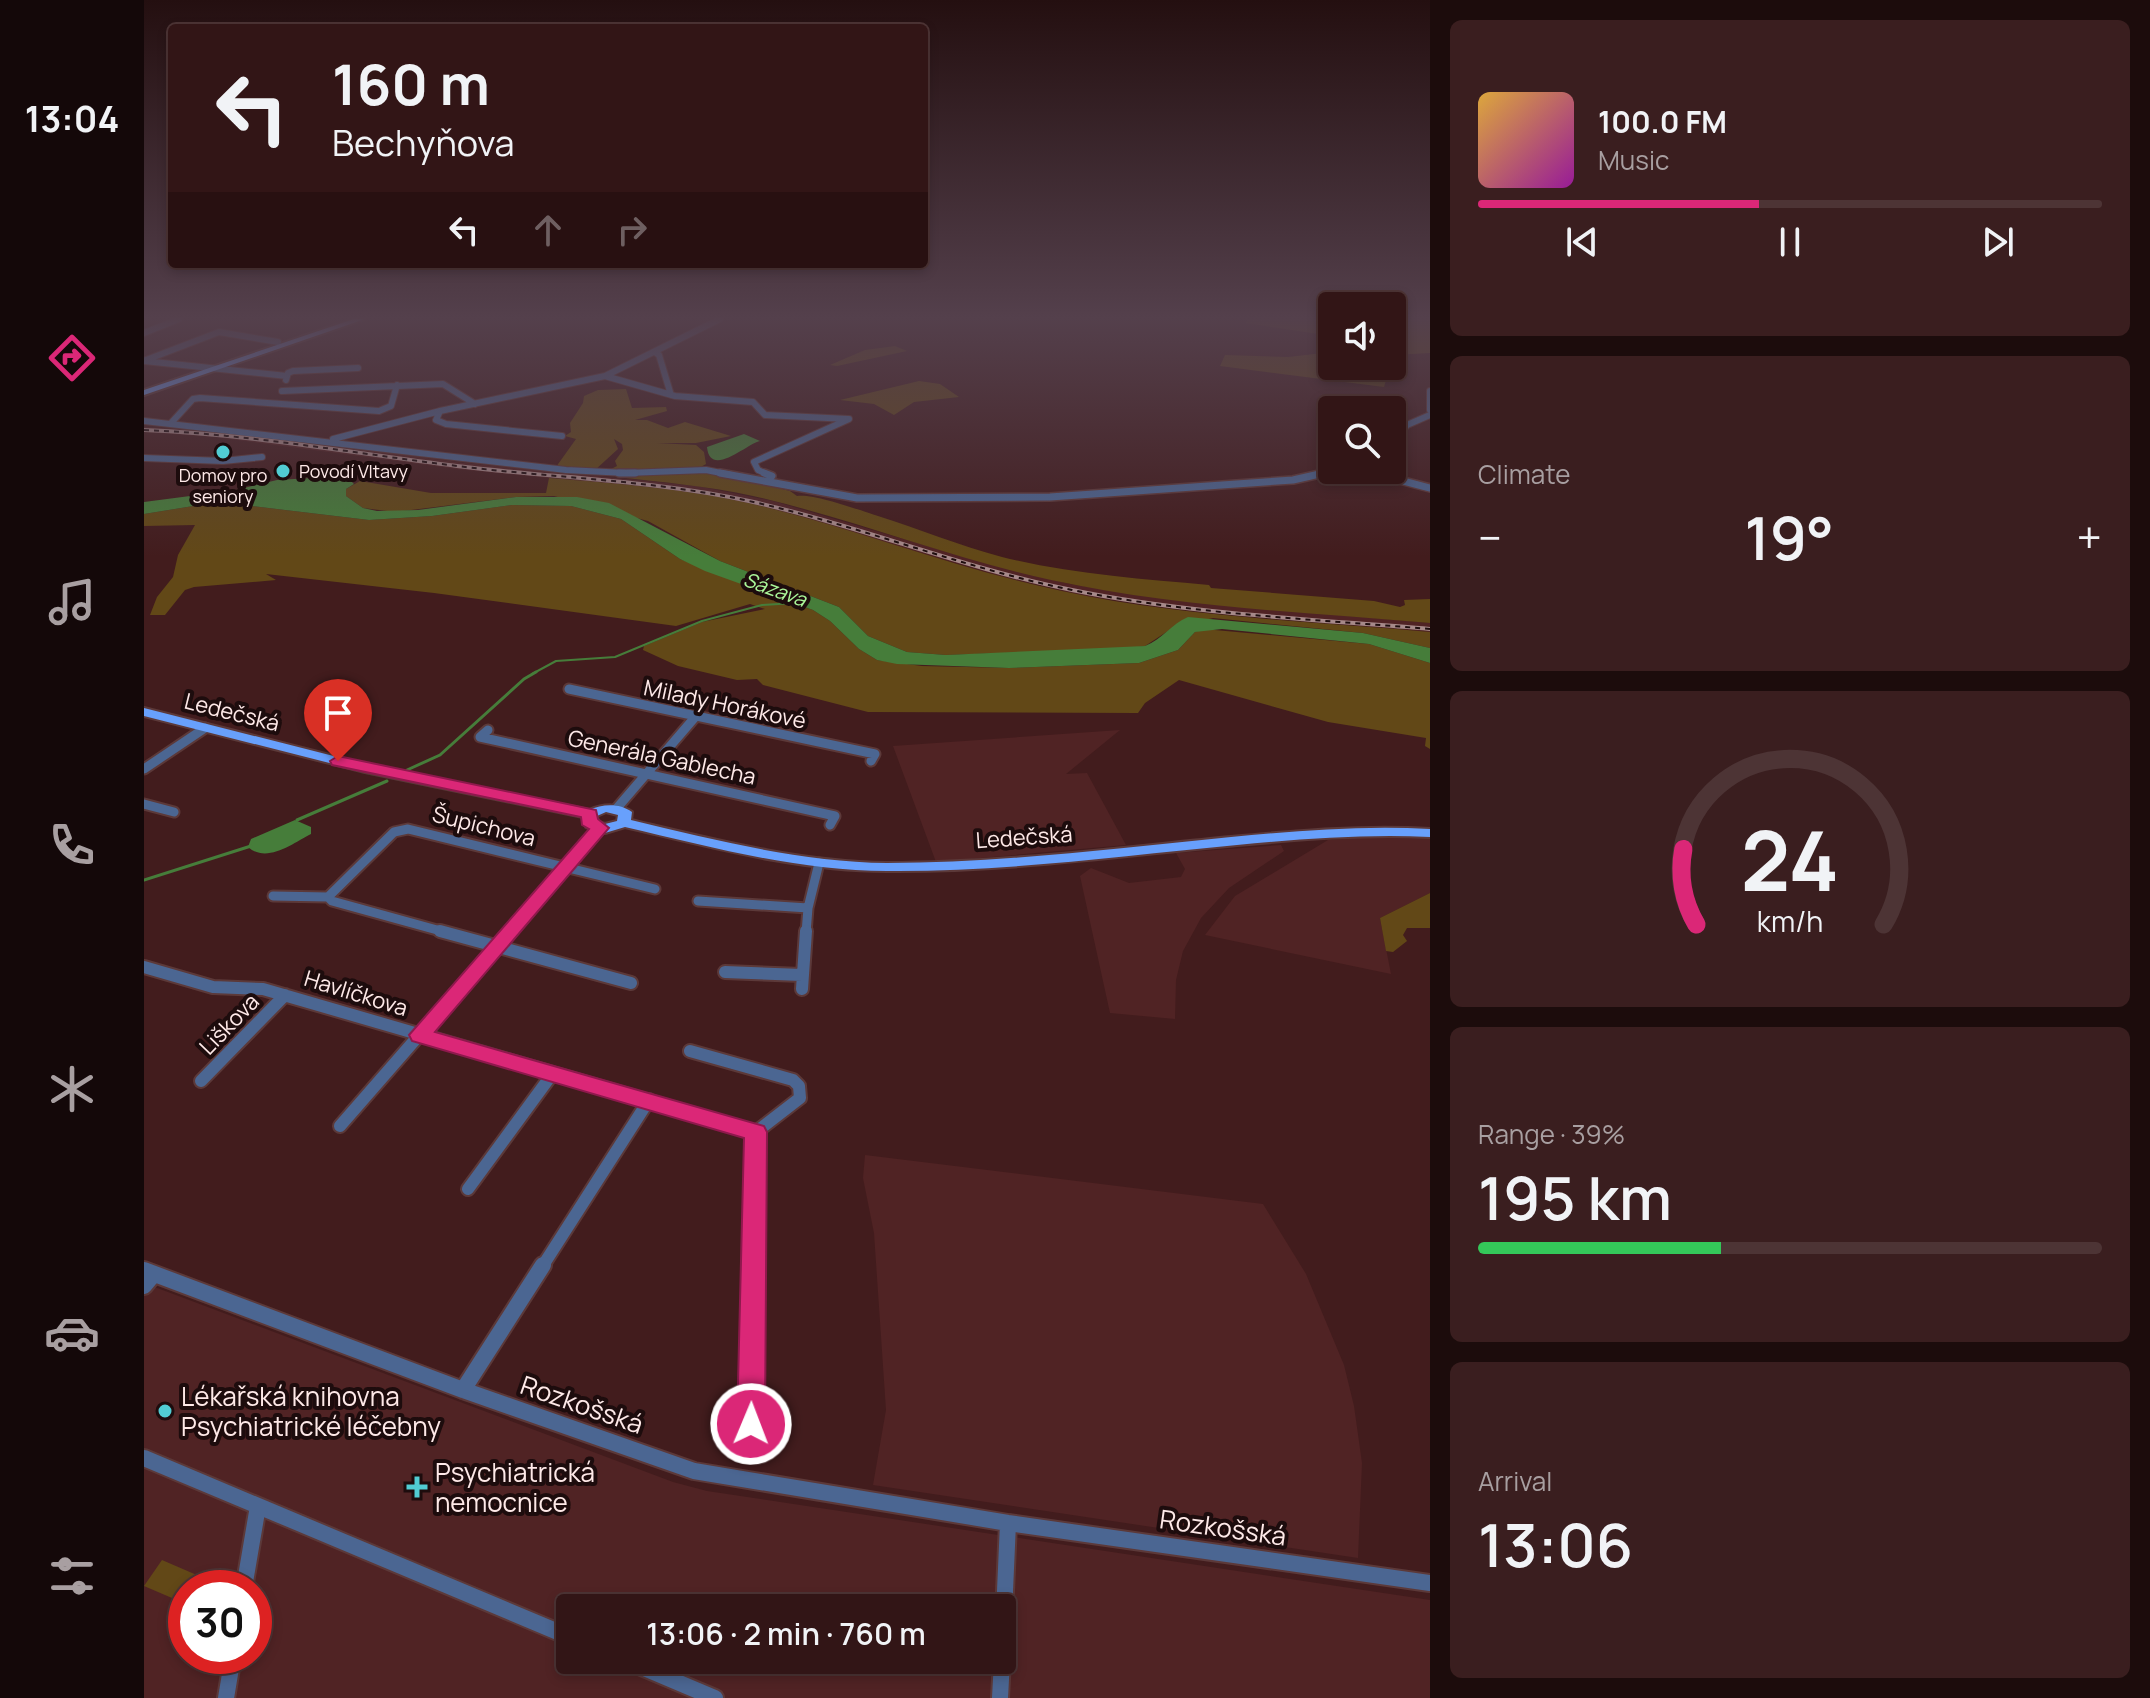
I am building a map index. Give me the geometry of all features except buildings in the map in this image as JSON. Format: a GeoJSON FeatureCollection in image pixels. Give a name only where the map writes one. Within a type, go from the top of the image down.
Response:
{"type":"FeatureCollection","features":[{"type":"Feature","properties":{"kind":"main road","name":"Ledečská"},"geometry":{"type":"LineString","coordinates":[[144,712],[365,768],[590,814],[605,808],[617,808]]}},
{"type":"Feature","properties":{"kind":"main road"},"geometry":{"type":"LineString","coordinates":[[617,808],[626,815],[624,823]]}},
{"type":"Feature","properties":{"kind":"main road"},"geometry":{"type":"LineString","coordinates":[[590,814],[588,821],[600,828]]}},
{"type":"Feature","properties":{"kind":"main road","name":"Ledečská"},"geometry":{"type":"LineString","coordinates":[[600,828],[611,829],[624,823],[819,863],[932,866],[1329,833],[1386,830],[1430,833]]}},
{"type":"Feature","properties":{"kind":"street"},"geometry":{"type":"LineString","coordinates":[[172,422],[193,399],[198,398]]}},
{"type":"Feature","properties":{"kind":"street"},"geometry":{"type":"LineString","coordinates":[[204,398],[379,411],[391,406],[393,398]]}},
{"type":"Feature","properties":{"kind":"street"},"geometry":{"type":"LineString","coordinates":[[264,402],[270,398]]}},
{"type":"Feature","properties":{"kind":"street"},"geometry":{"type":"LineString","coordinates":[[466,398],[475,404]]}},
{"type":"Feature","properties":{"kind":"street"},"geometry":{"type":"LineString","coordinates":[[327,441],[502,398]]}},
{"type":"Feature","properties":{"kind":"street"},"geometry":{"type":"LineString","coordinates":[[712,398],[747,401],[769,416],[847,417],[848,422],[793,442],[753,464],[764,473],[803,489]]}},
{"type":"Feature","properties":{"kind":"street"},"geometry":{"type":"LineString","coordinates":[[440,411],[436,420],[446,424],[562,436]]}},
{"type":"Feature","properties":{"kind":"street"},"geometry":{"type":"LineString","coordinates":[[1406,426],[1430,412]]}},
{"type":"Feature","properties":{"kind":"street"},"geometry":{"type":"LineString","coordinates":[[144,421],[566,470],[626,473],[706,470],[742,474],[857,498],[1050,497],[1293,480],[1318,474]]}},
{"type":"Feature","properties":{"kind":"street"},"geometry":{"type":"LineString","coordinates":[[144,458],[223,461],[262,457]]}},
{"type":"Feature","properties":{"kind":"street"},"geometry":{"type":"LineString","coordinates":[[1406,482],[1430,488]]}},
{"type":"Feature","properties":{"kind":"street","name":"Milady Horákové"},"geometry":{"type":"LineString","coordinates":[[569,689],[875,754]]}},
{"type":"Feature","properties":{"kind":"street"},"geometry":{"type":"LineString","coordinates":[[617,808],[696,716]]}},
{"type":"Feature","properties":{"kind":"street"},"geometry":{"type":"LineString","coordinates":[[144,769],[205,728]]}},
{"type":"Feature","properties":{"kind":"street","name":"Generála Gablecha"},"geometry":{"type":"LineString","coordinates":[[479,737],[835,816]]}},
{"type":"Feature","properties":{"kind":"street"},"geometry":{"type":"LineString","coordinates":[[144,804],[174,812]]}},
{"type":"Feature","properties":{"kind":"street"},"geometry":{"type":"LineString","coordinates":[[340,1126],[600,828]]}},
{"type":"Feature","properties":{"kind":"street","name":"Šupichova"},"geometry":{"type":"LineString","coordinates":[[328,897],[394,832],[403,829],[655,889]]}},
{"type":"Feature","properties":{"kind":"street"},"geometry":{"type":"LineString","coordinates":[[802,989],[808,908],[819,863]]}},
{"type":"Feature","properties":{"kind":"street"},"geometry":{"type":"LineString","coordinates":[[273,896],[328,897],[332,901],[631,983]]}},
{"type":"Feature","properties":{"kind":"street"},"geometry":{"type":"LineString","coordinates":[[698,901],[808,908]]}},
{"type":"Feature","properties":{"kind":"street","name":"Havlíčkova"},"geometry":{"type":"LineString","coordinates":[[144,967],[213,987],[254,987],[285,995],[756,1132]]}},
{"type":"Feature","properties":{"kind":"street"},"geometry":{"type":"LineString","coordinates":[[725,972],[802,975]]}},
{"type":"Feature","properties":{"kind":"street","name":"Liškova"},"geometry":{"type":"LineString","coordinates":[[201,1081],[285,995]]}},
{"type":"Feature","properties":{"kind":"street"},"geometry":{"type":"LineString","coordinates":[[690,1051],[793,1080],[799,1086],[800,1098],[756,1132],[751,1424]]}},
{"type":"Feature","properties":{"kind":"street"},"geometry":{"type":"LineString","coordinates":[[468,1189],[553,1073]]}},
{"type":"Feature","properties":{"kind":"street"},"geometry":{"type":"LineString","coordinates":[[463,1390],[649,1100]]}},
{"type":"Feature","properties":{"kind":"street","name":"Rozkošská"},"geometry":{"type":"LineString","coordinates":[[147,1276],[694,1471],[1008,1523],[1430,1583]]}},
{"type":"Feature","properties":{"kind":"street"},"geometry":{"type":"LineString","coordinates":[[728,1424],[773,1424]]}},
{"type":"Feature","properties":{"kind":"street"},"geometry":{"type":"LineString","coordinates":[[144,1458],[556,1631]]}},
{"type":"Feature","properties":{"kind":"street"},"geometry":{"type":"LineString","coordinates":[[247,1570],[258,1506]]}},
{"type":"Feature","properties":{"kind":"street"},"geometry":{"type":"LineString","coordinates":[[1005,1594],[1008,1523]]}},
{"type":"Feature","properties":{"kind":"street"},"geometry":{"type":"LineString","coordinates":[[226,1698],[230,1674]]}},
{"type":"Feature","properties":{"kind":"street"},"geometry":{"type":"LineString","coordinates":[[658,1674],[715,1698]]}},
{"type":"Feature","properties":{"kind":"street"},"geometry":{"type":"LineString","coordinates":[[1000,1698],[1001,1674]]}},
{"type":"Feature","properties":{"kind":"shaded area"},"geometry":{"type":"Polygon","coordinates":[[[584,398],[629,398],[632,408],[666,407],[667,411],[635,420],[647,420],[668,428],[685,422],[731,436],[696,443],[657,443],[696,445],[704,452],[706,464],[699,468],[613,471],[611,469],[617,466],[615,461],[623,450],[622,444],[614,439],[618,449],[595,470],[556,467],[576,439],[565,436],[571,432],[570,423],[584,398]]]}},
{"type":"Feature","properties":{"kind":"shaded area"},"geometry":{"type":"Polygon","coordinates":[[[948,398],[914,402],[894,415],[874,404],[840,400],[948,398]]]}},
{"type":"Feature","properties":{"kind":"shaded area"},"geometry":{"type":"Polygon","coordinates":[[[144,427],[224,431],[464,463],[697,486],[773,501],[993,565],[1070,584],[1174,600],[1430,623],[1430,632],[1174,609],[1085,596],[1003,577],[764,507],[690,492],[457,469],[215,437],[144,432],[144,427]]]}},
{"type":"Feature","properties":{"kind":"shaded area"},"geometry":{"type":"Polygon","coordinates":[[[721,473],[790,491],[797,496],[836,503],[986,553],[1053,568],[1209,585],[1211,588],[1374,601],[1400,607],[1405,605],[1404,600],[1430,599],[1430,623],[1240,608],[1098,589],[1013,571],[753,496],[615,477],[721,473]]]}},
{"type":"Feature","properties":{"kind":"shaded area"},"geometry":{"type":"Polygon","coordinates":[[[549,478],[657,488],[738,501],[802,517],[987,573],[1108,600],[1246,617],[1430,632],[1430,648],[1363,633],[1213,618],[1171,629],[1145,646],[1125,649],[946,655],[907,652],[868,636],[839,607],[720,561],[648,521],[554,496],[516,497],[395,512],[363,508],[346,496],[346,489],[360,481],[431,493],[546,493],[549,478]]]}},
{"type":"Feature","properties":{"kind":"shaded area"},"geometry":{"type":"Polygon","coordinates":[[[218,502],[369,520],[432,516],[512,505],[571,506],[621,519],[680,559],[813,610],[830,621],[859,649],[877,660],[922,666],[1009,668],[1139,663],[1178,650],[1195,632],[1204,629],[1369,644],[1430,663],[1430,749],[1425,746],[1426,738],[1328,722],[1179,680],[1145,703],[1138,713],[868,712],[763,685],[757,679],[737,680],[678,666],[643,650],[644,646],[702,622],[765,609],[750,604],[676,626],[266,574],[276,580],[185,590],[165,615],[150,615],[157,597],[173,577],[178,555],[195,525],[144,526],[144,514],[218,502]]]}},
{"type":"Feature","properties":{"kind":"shaded area"},"geometry":{"type":"Polygon","coordinates":[[[1120,730],[1066,774],[1087,773],[1126,845],[936,862],[893,746],[1120,730]]]}},
{"type":"Feature","properties":{"kind":"shaded area"},"geometry":{"type":"Polygon","coordinates":[[[1430,838],[1430,893],[1380,918],[1391,974],[1205,935],[1235,896],[1328,840],[1430,838]]]}},
{"type":"Feature","properties":{"kind":"shaded area"},"geometry":{"type":"Polygon","coordinates":[[[1281,845],[1284,851],[1229,888],[1201,918],[1183,951],[1176,980],[1175,1019],[1110,1013],[1080,876],[1091,868],[1129,883],[1181,877],[1185,869],[1176,853],[1281,845]]]}},
{"type":"Feature","properties":{"kind":"shaded area"},"geometry":{"type":"Polygon","coordinates":[[[1430,893],[1430,928],[1407,928],[1403,935],[1407,941],[1393,952],[1386,951],[1380,918],[1430,893]]]}},
{"type":"Feature","properties":{"kind":"shaded area"},"geometry":{"type":"Polygon","coordinates":[[[865,1155],[1263,1204],[1306,1274],[1344,1365],[1354,1406],[1362,1463],[1358,1558],[873,1485],[886,1410],[874,1233],[863,1178],[865,1155]]]}},
{"type":"Feature","properties":{"kind":"shaded area","name":"Psychiatrická nemocnice"},"geometry":{"type":"Polygon","coordinates":[[[144,1283],[673,1482],[707,1491],[1430,1600],[1430,1698],[144,1698],[144,1283]]]}},
{"type":"Feature","properties":{"kind":"shaded area"},"geometry":{"type":"Polygon","coordinates":[[[162,1560],[185,1570],[168,1570],[168,1596],[144,1586],[162,1560]]]}},
{"type":"Feature","properties":{"kind":"water"},"geometry":{"type":"Polygon","coordinates":[[[744,434],[760,441],[722,460],[710,456],[707,447],[744,434]]]}},
{"type":"Feature","properties":{"kind":"water","name":"Sázava"},"geometry":{"type":"Polygon","coordinates":[[[311,478],[351,481],[354,484],[346,489],[346,496],[363,508],[377,511],[418,510],[516,497],[577,497],[609,503],[720,561],[839,607],[868,636],[907,652],[946,655],[1145,646],[1188,617],[1363,633],[1430,648],[1430,663],[1369,644],[1222,629],[1195,632],[1178,650],[1139,663],[1009,668],[897,664],[877,660],[859,649],[830,621],[813,610],[705,571],[680,559],[621,519],[571,506],[512,505],[432,516],[369,520],[218,502],[144,514],[144,502],[236,490],[277,480],[311,478]]]}},
{"type":"Feature","properties":{"kind":"water"},"geometry":{"type":"Polygon","coordinates":[[[295,820],[311,827],[311,834],[272,853],[255,852],[248,847],[251,839],[295,820]]]}},
{"type":"Feature","properties":{"kind":"waterway","name":"Sázava"},"geometry":{"type":"LineString","coordinates":[[532,674],[556,661],[615,657],[702,621],[762,605],[796,603]]}},
{"type":"Feature","properties":{"kind":"waterway"},"geometry":{"type":"LineString","coordinates":[[407,770],[440,755],[524,679],[536,672]]}},
{"type":"Feature","properties":{"kind":"waterway"},"geometry":{"type":"LineString","coordinates":[[297,820],[387,781]]}},
{"type":"Feature","properties":{"kind":"waterway"},"geometry":{"type":"LineString","coordinates":[[144,880],[251,846]]}},
{"type":"Feature","properties":{"kind":"railway"},"geometry":{"type":"LineString","coordinates":[[144,430],[261,440],[457,466],[713,494],[790,511],[990,570],[1072,590],[1205,610],[1430,629]]}},
{"type":"Feature","properties":{"kind":"place","name":"Domov pro seniory"},"geometry":{"type":"Point","coordinates":[223,452]}},
{"type":"Feature","properties":{"kind":"place","name":"Povodí Vltavy"},"geometry":{"type":"Point","coordinates":[283,471]}},
{"type":"Feature","properties":{"kind":"place","name":"Lékařská knihovna Psychiatrické léčebny"},"geometry":{"type":"Point","coordinates":[165,1411]}},
{"type":"Feature","properties":{"kind":"place","name":"Psychiatrická nemocnice"},"geometry":{"type":"Point","coordinates":[417,1487]}},
{"type":"Feature","properties":{"kind":"route"},"geometry":{"type":"LineString","coordinates":[[338,761],[590,814],[588,821],[600,828],[420,1035],[756,1132],[751,1424]]}}]}
